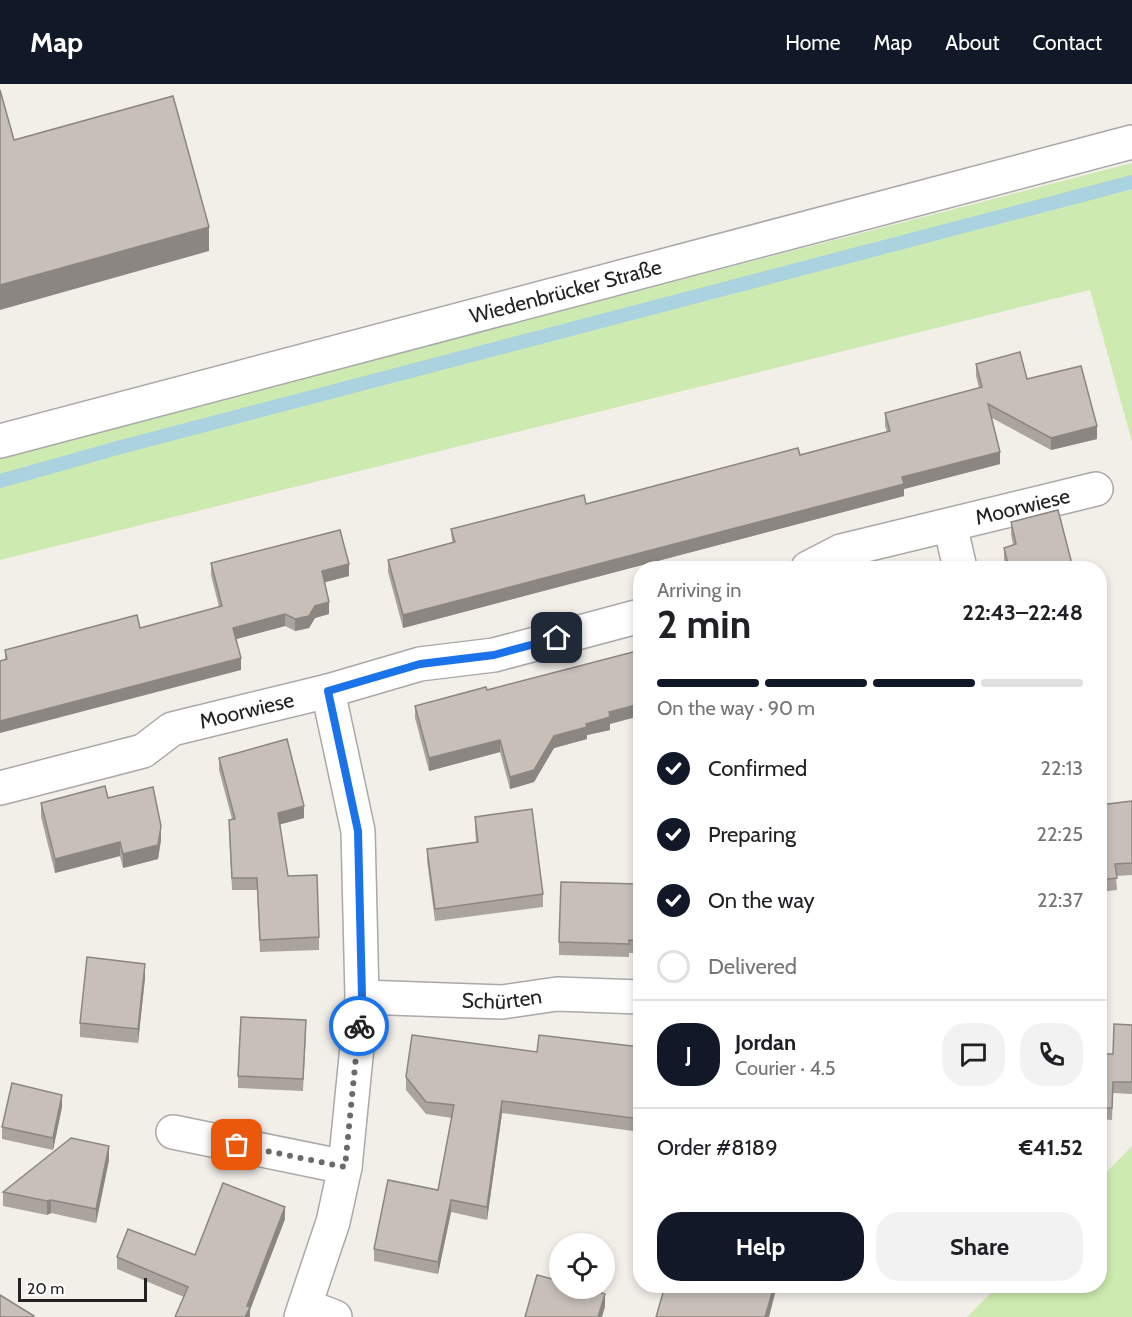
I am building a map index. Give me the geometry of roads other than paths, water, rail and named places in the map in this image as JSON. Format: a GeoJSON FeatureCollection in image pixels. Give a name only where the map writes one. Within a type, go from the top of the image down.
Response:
{"type":"FeatureCollection","features":[{"type":"Feature","properties":{"kind":"street","name":"Wiedenbrücker Straße"},"geometry":{"type":"LineString","coordinates":[[0,441],[1132,142]]}},
{"type":"Feature","properties":{"kind":"street","name":"Moorwiese"},"geometry":{"type":"LineString","coordinates":[[844,560],[950,525],[1096,489]]}},
{"type":"Feature","properties":{"kind":"street","name":"Moorwiese"},"geometry":{"type":"LineString","coordinates":[[950,525],[958,561]]}},
{"type":"Feature","properties":{"kind":"street","name":"Moorwiese"},"geometry":{"type":"LineString","coordinates":[[0,788],[143,751],[172,729],[328,691],[420,664],[494,655],[633,618]]}},
{"type":"Feature","properties":{"kind":"street"},"geometry":{"type":"LineString","coordinates":[[314,1313],[345,1167],[362,997],[358,831],[328,691]]}},
{"type":"Feature","properties":{"kind":"street","name":"Schürten"},"geometry":{"type":"LineString","coordinates":[[362,997],[502,1002],[557,994],[633,997]]}},
{"type":"Feature","properties":{"kind":"street"},"geometry":{"type":"LineString","coordinates":[[173,1132],[345,1167]]}},
{"type":"Feature","properties":{"kind":"waterway"},"geometry":{"type":"LineString","coordinates":[[0,481],[121,447],[1132,182]]}}]}
